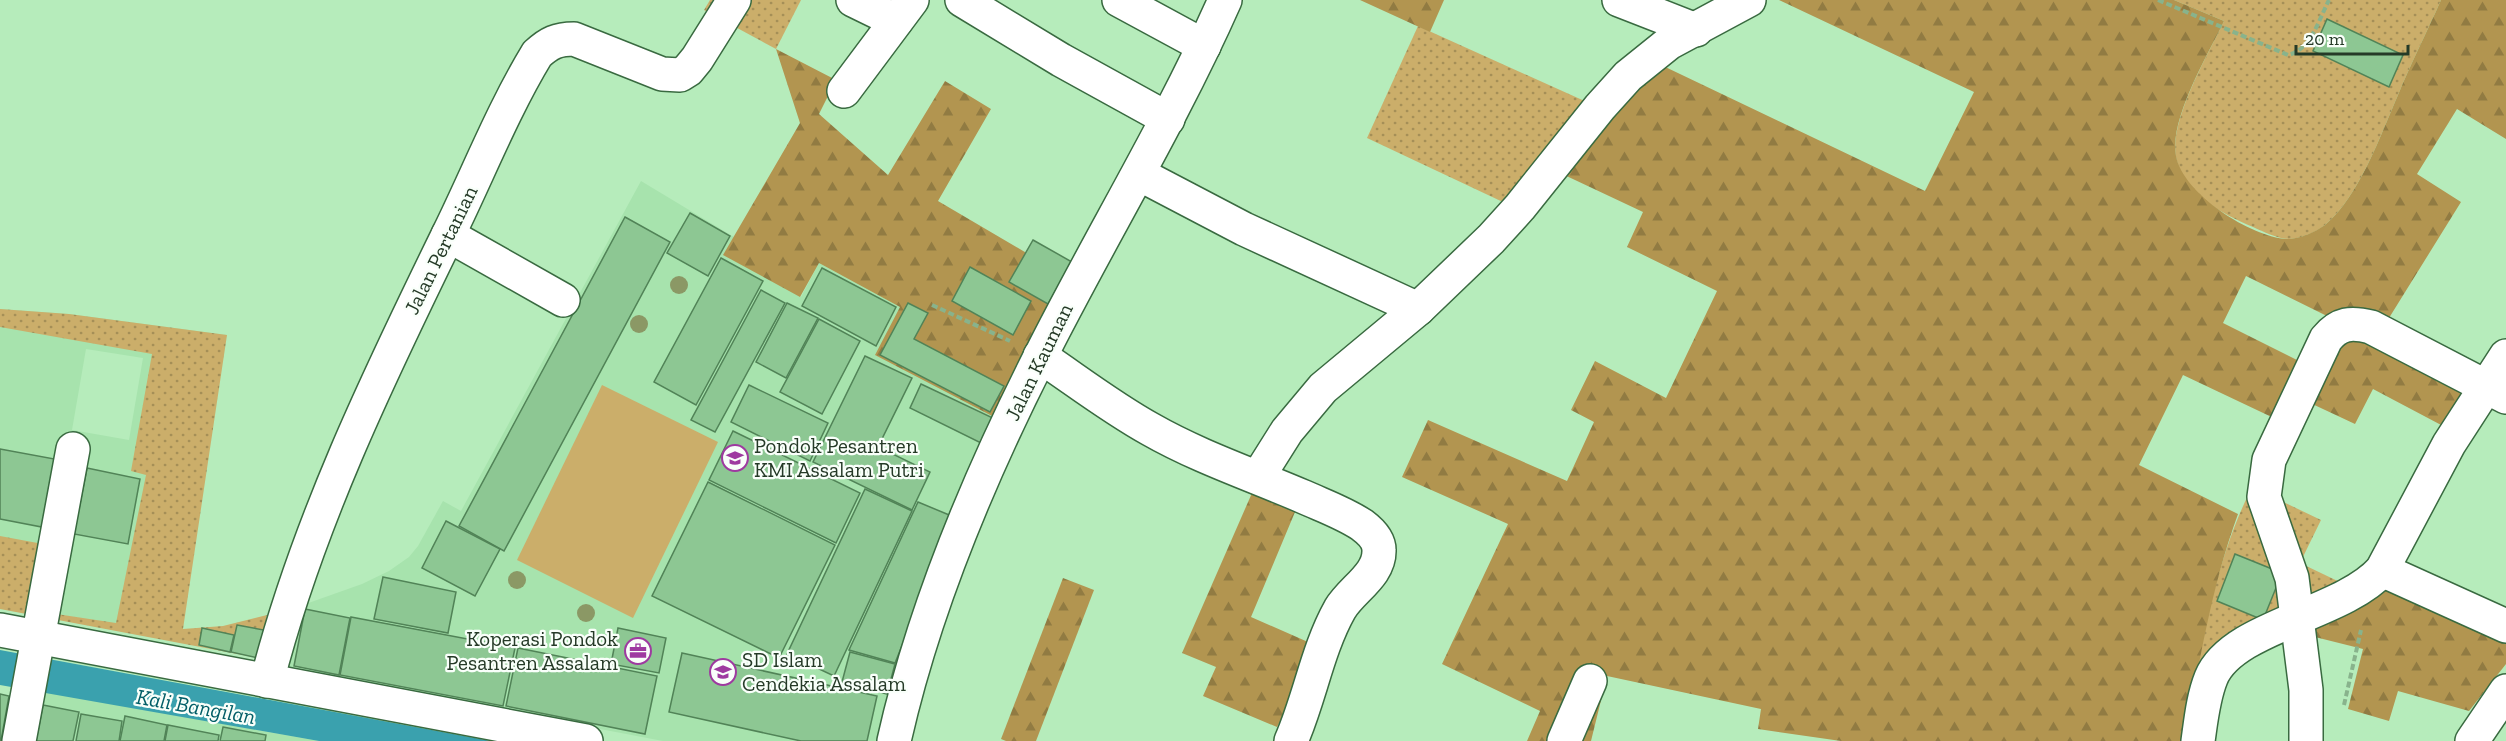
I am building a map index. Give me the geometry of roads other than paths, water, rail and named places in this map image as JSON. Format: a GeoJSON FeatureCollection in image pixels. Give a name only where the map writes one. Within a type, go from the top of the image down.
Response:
{"type":"FeatureCollection","features":[{"type":"Feature","properties":{"kind":"street"},"geometry":{"type":"LineString","coordinates":[[844,91],[904,10],[854,0]]}},
{"type":"Feature","properties":{"kind":"street"},"geometry":{"type":"LineString","coordinates":[[962,0],[1061,60],[1168,119]]}},
{"type":"Feature","properties":{"kind":"street"},"geometry":{"type":"LineString","coordinates":[[1119,0],[1204,46]]}},
{"type":"Feature","properties":{"kind":"street","name":"Jalan Kauman"},"geometry":{"type":"LineString","coordinates":[[894,741],[904,696],[934,600],[979,488],[1040,356],[1168,119],[1225,0]]}},
{"type":"Feature","properties":{"kind":"street"},"geometry":{"type":"LineString","coordinates":[[1619,0],[1696,30]]}},
{"type":"Feature","properties":{"kind":"street"},"geometry":{"type":"LineString","coordinates":[[1258,477],[1287,431],[1323,388],[1418,309],[1491,239],[1628,76],[1670,43],[1749,0]]}},
{"type":"Feature","properties":{"kind":"street","name":"Jalan Pertanian"},"geometry":{"type":"LineString","coordinates":[[267,681],[295,582],[338,473],[420,291],[537,54],[548,44],[561,39],[574,39],[672,76],[688,70],[729,9]]}},
{"type":"Feature","properties":{"kind":"street"},"geometry":{"type":"LineString","coordinates":[[1139,174],[1244,229],[1418,309]]}},
{"type":"Feature","properties":{"kind":"street"},"geometry":{"type":"LineString","coordinates":[[448,235],[563,300]]}},
{"type":"Feature","properties":{"kind":"street"},"geometry":{"type":"LineString","coordinates":[[2306,741],[2306,690],[2292,578],[2264,497],[2269,460],[2326,339],[2334,329],[2344,324],[2356,323],[2371,327],[2496,391]]}},
{"type":"Feature","properties":{"kind":"street"},"geometry":{"type":"LineString","coordinates":[[1040,356],[1150,429],[1344,515],[1364,526],[1376,538],[1380,548],[1379,560],[1371,574],[1342,606],[1330,627],[1291,741]]}},
{"type":"Feature","properties":{"kind":"street"},"geometry":{"type":"LineString","coordinates":[[2198,741],[2204,701],[2211,677],[2223,660],[2236,649],[2349,596],[2376,576],[2449,444],[2496,391],[2506,356]]}},
{"type":"Feature","properties":{"kind":"street"},"geometry":{"type":"LineString","coordinates":[[19,741],[73,448]]}},
{"type":"Feature","properties":{"kind":"street"},"geometry":{"type":"LineString","coordinates":[[2376,576],[2506,626]]}},
{"type":"Feature","properties":{"kind":"street"},"geometry":{"type":"LineString","coordinates":[[0,630],[37,643],[267,681],[495,733],[586,741]]}},
{"type":"Feature","properties":{"kind":"street"},"geometry":{"type":"LineString","coordinates":[[1564,741],[1590,681]]}},
{"type":"Feature","properties":{"kind":"street"},"geometry":{"type":"LineString","coordinates":[[2472,741],[2506,691]]}},
{"type":"Feature","properties":{"kind":"water","name":"Kali Bangilan"},"geometry":{"type":"Polygon","coordinates":[[[0,650],[491,741],[319,741],[0,685],[0,650]]]}},
{"type":"Feature","properties":{"kind":"place","name":"Pondok Pesantren KMI Assalam Putri"},"geometry":{"type":"Point","coordinates":[735,458]}},
{"type":"Feature","properties":{"kind":"place","name":"Koperasi Pondok Pesantren Assalam"},"geometry":{"type":"Point","coordinates":[638,651]}},
{"type":"Feature","properties":{"kind":"place","name":"SD Islam Cendekia Assalam"},"geometry":{"type":"Point","coordinates":[723,672]}}]}
